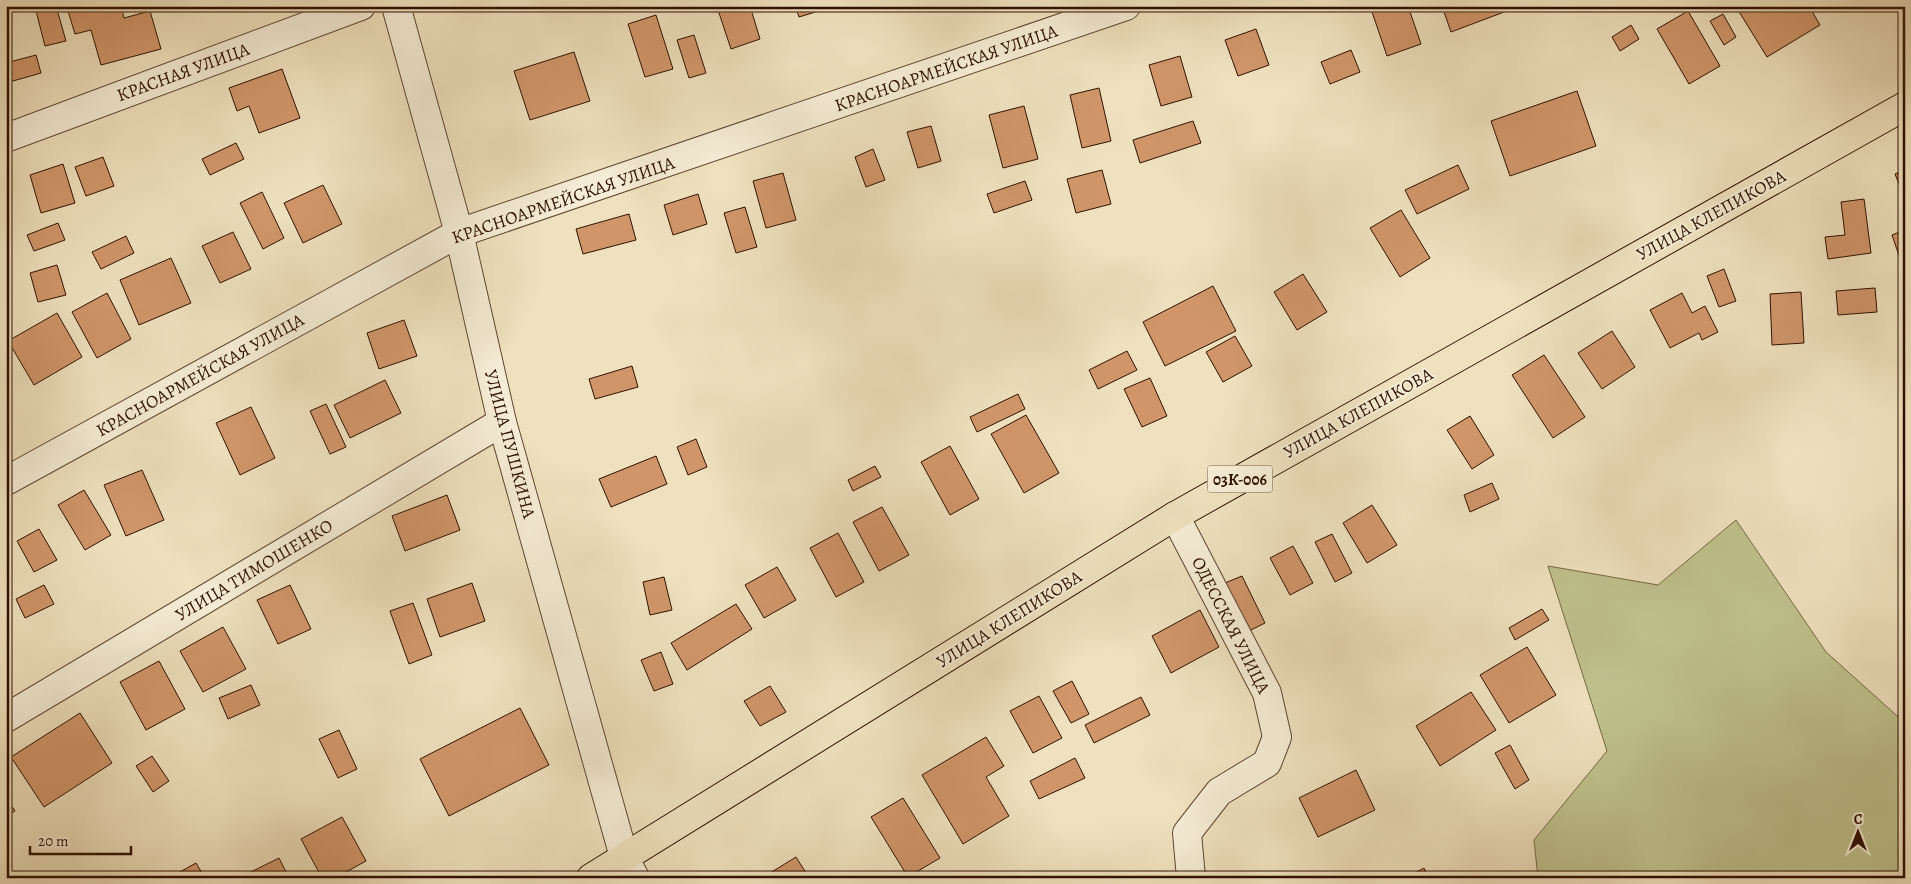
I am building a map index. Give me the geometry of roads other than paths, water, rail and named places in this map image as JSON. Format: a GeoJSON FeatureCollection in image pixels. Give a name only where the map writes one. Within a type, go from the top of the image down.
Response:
{"type":"FeatureCollection","features":[{"type":"Feature","properties":{"kind":"main road","name":"УЛИЦА КЛЕПИКОВА"},"geometry":{"type":"LineString","coordinates":[[591,878],[629,867],[1175,516],[1905,106]]}},
{"type":"Feature","properties":{"kind":"street","name":"КРАСНАЯ УЛИЦА"},"geometry":{"type":"LineString","coordinates":[[6,138],[361,6]]}},
{"type":"Feature","properties":{"kind":"street","name":"УЛИЦА ПУШКИНА"},"geometry":{"type":"LineString","coordinates":[[396,6],[459,233],[502,422],[629,867]]}},
{"type":"Feature","properties":{"kind":"street","name":"КРАСНОАРМЕЙСКАЯ УЛИЦА"},"geometry":{"type":"LineString","coordinates":[[6,481],[459,233],[1126,6]]}},
{"type":"Feature","properties":{"kind":"street","name":"УЛИЦА ТИМОШЕНКО"},"geometry":{"type":"LineString","coordinates":[[6,718],[502,422]]}},
{"type":"Feature","properties":{"kind":"street","name":"ОДЕССКАЯ УЛИЦА"},"geometry":{"type":"LineString","coordinates":[[1175,516],[1267,693],[1277,737],[1267,763],[1219,792],[1187,832],[1191,878]]}}]}
